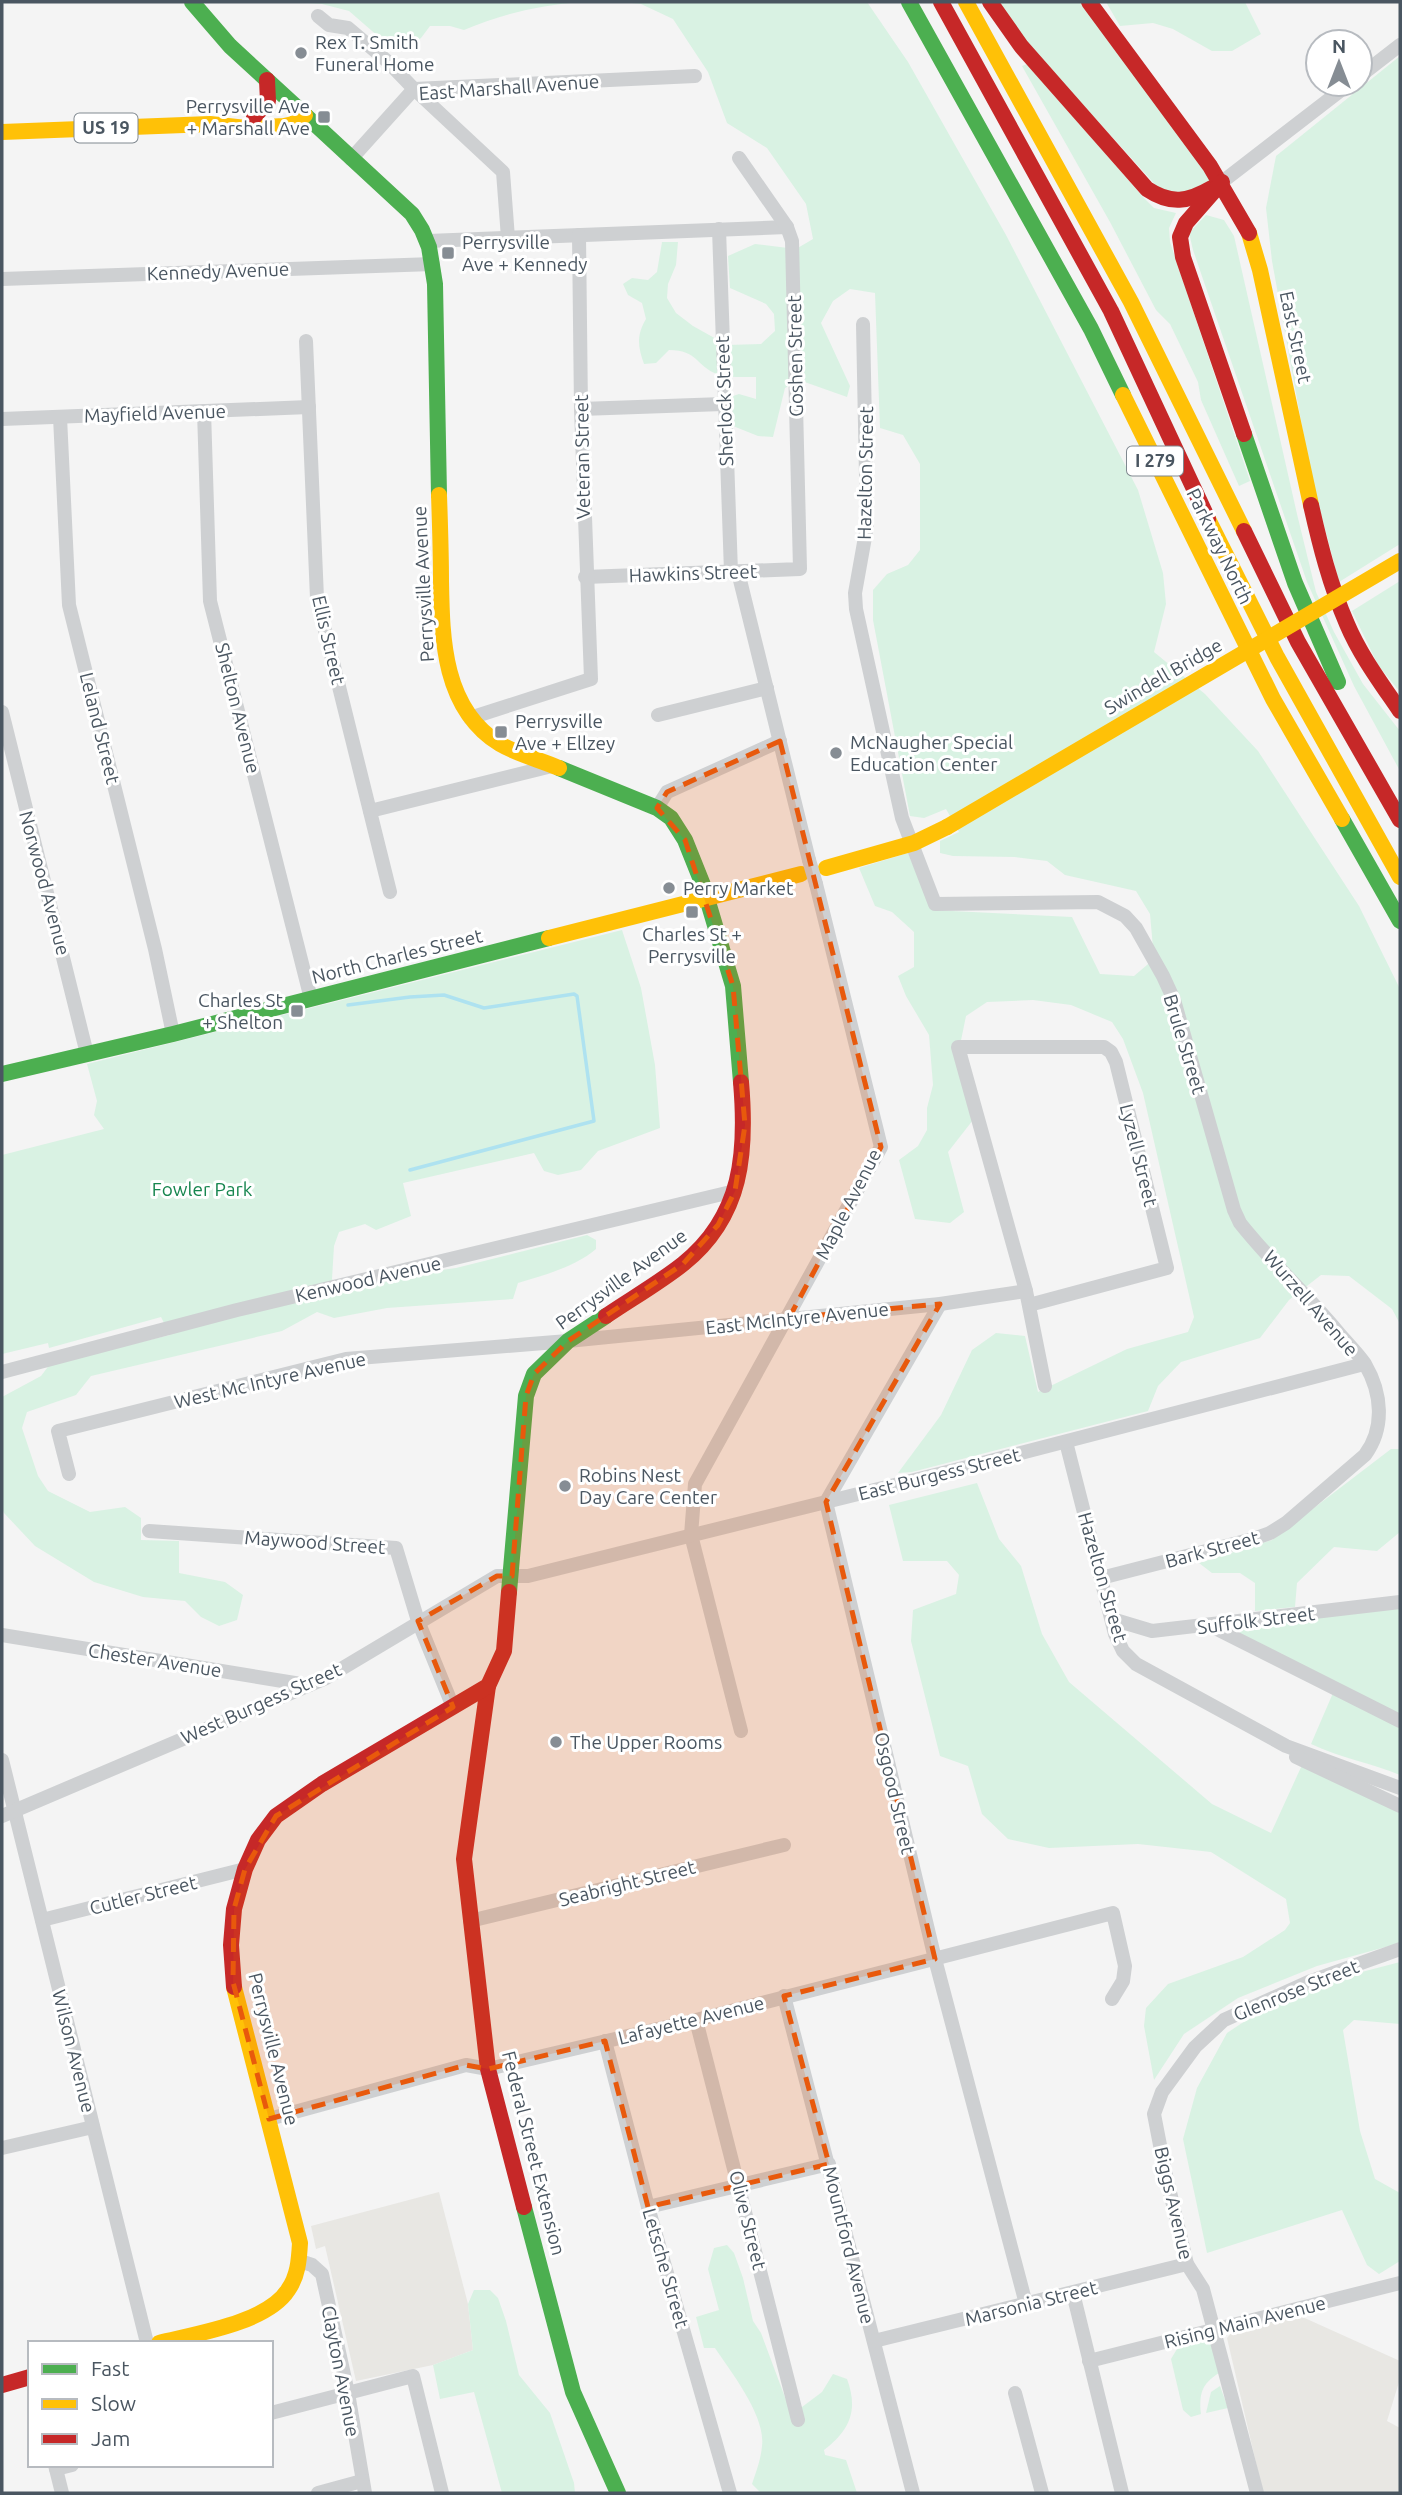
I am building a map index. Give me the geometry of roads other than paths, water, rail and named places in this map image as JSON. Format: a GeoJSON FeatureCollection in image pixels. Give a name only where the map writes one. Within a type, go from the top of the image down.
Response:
{"type":"FeatureCollection","features":[{"type":"Feature","properties":{"kind":"main road","name":"Perrysville Avenue"},"geometry":{"type":"LineString","coordinates":[[167,2341],[254,2318],[273,2306],[291,2289],[300,2261],[300,2243],[233,1982],[231,1945],[234,1909],[245,1869],[258,1840],[276,1816],[322,1784],[488,1686],[504,1651],[526,1396],[534,1374],[568,1341],[683,1264],[702,1246],[718,1225],[735,1191],[742,1161],[745,1125],[733,986],[706,897],[685,840],[671,818],[657,807],[500,744],[470,718],[459,702],[448,674],[442,621],[433,264],[428,241],[412,214],[217,33],[192,2]]}},
{"type":"Feature","properties":{"kind":"main road","name":"Parkway North"},"geometry":{"type":"LineString","coordinates":[[909,2],[1091,328],[1273,699],[1400,921]]}},
{"type":"Feature","properties":{"kind":"main road"},"geometry":{"type":"LineString","coordinates":[[941,2],[1111,311],[1208,519],[1277,657],[1400,877]]}},
{"type":"Feature","properties":{"kind":"main road","name":"Parkway North"},"geometry":{"type":"LineString","coordinates":[[966,2],[1131,302],[1298,642],[1400,820]]}},
{"type":"Feature","properties":{"kind":"main road"},"geometry":{"type":"LineString","coordinates":[[990,2],[1021,46],[1147,189],[1161,199],[1171,202],[1193,199],[1222,182]]}},
{"type":"Feature","properties":{"kind":"main road","name":"East Street"},"geometry":{"type":"LineString","coordinates":[[1088,2],[1193,137],[1222,182],[1246,228],[1260,270],[1324,562],[1347,625],[1372,671],[1400,711]]}},
{"type":"Feature","properties":{"kind":"main road"},"geometry":{"type":"LineString","coordinates":[[254,117],[264,110],[268,102],[270,92],[267,80]]}},
{"type":"Feature","properties":{"kind":"main road","name":"US 19"},"geometry":{"type":"LineString","coordinates":[[2,132],[210,124],[282,114],[304,114]]}},
{"type":"Feature","properties":{"kind":"main road","name":"US 19"},"geometry":{"type":"LineString","coordinates":[[210,124],[246,128],[284,126],[293,124],[304,114]]}},
{"type":"Feature","properties":{"kind":"main road"},"geometry":{"type":"LineString","coordinates":[[1222,182],[1186,223],[1180,237],[1183,257],[1295,583],[1349,705],[1400,798]]}},
{"type":"Feature","properties":{"kind":"main road","name":"Swindell Bridge"},"geometry":{"type":"LineString","coordinates":[[914,843],[947,827],[1400,561]]}},
{"type":"Feature","properties":{"kind":"main road"},"geometry":{"type":"LineString","coordinates":[[826,868],[914,843]]}},
{"type":"Feature","properties":{"kind":"main road","name":"North Charles Street"},"geometry":{"type":"LineString","coordinates":[[2,1074],[311,999],[706,897],[805,867]]}},
{"type":"Feature","properties":{"kind":"main road","name":"Federal Street Extension"},"geometry":{"type":"LineString","coordinates":[[488,1686],[464,1859],[488,2069],[573,2392],[618,2493]]}},
{"type":"Feature","properties":{"kind":"main road"},"geometry":{"type":"LineString","coordinates":[[2,2385],[28,2378]]}},
{"type":"Feature","properties":{"kind":"street"},"geometry":{"type":"LineString","coordinates":[[318,16],[329,25],[348,28],[387,61],[503,172],[508,238]]}},
{"type":"Feature","properties":{"kind":"street"},"geometry":{"type":"LineString","coordinates":[[1374,65],[1400,45]]}},
{"type":"Feature","properties":{"kind":"street","name":"East Marshall Avenue"},"geometry":{"type":"LineString","coordinates":[[351,159],[414,89],[695,76]]}},
{"type":"Feature","properties":{"kind":"street"},"geometry":{"type":"LineString","coordinates":[[1222,182],[1331,98]]}},
{"type":"Feature","properties":{"kind":"street","name":"Goshen Street"},"geometry":{"type":"LineString","coordinates":[[739,158],[787,227],[792,241],[800,569]]}},
{"type":"Feature","properties":{"kind":"street"},"geometry":{"type":"LineString","coordinates":[[428,241],[787,227]]}},
{"type":"Feature","properties":{"kind":"street","name":"Sherlock Street"},"geometry":{"type":"LineString","coordinates":[[719,229],[723,404],[734,572]]}},
{"type":"Feature","properties":{"kind":"street","name":"Veteran Street"},"geometry":{"type":"LineString","coordinates":[[470,718],[591,680],[585,577],[579,235]]}},
{"type":"Feature","properties":{"kind":"street","name":"Kennedy Avenue"},"geometry":{"type":"LineString","coordinates":[[2,279],[433,264]]}},
{"type":"Feature","properties":{"kind":"street","name":"Hazelton Street"},"geometry":{"type":"LineString","coordinates":[[863,324],[867,526],[856,585],[856,609],[902,818],[914,843],[935,904],[1098,902]]}},
{"type":"Feature","properties":{"kind":"street","name":"Ellis Street"},"geometry":{"type":"LineString","coordinates":[[306,341],[317,598],[390,892]]}},
{"type":"Feature","properties":{"kind":"street"},"geometry":{"type":"LineString","coordinates":[[581,409],[723,404]]}},
{"type":"Feature","properties":{"kind":"street","name":"Mayfield Avenue"},"geometry":{"type":"LineString","coordinates":[[2,419],[309,407]]}},
{"type":"Feature","properties":{"kind":"street","name":"Shelton Avenue"},"geometry":{"type":"LineString","coordinates":[[204,411],[210,601],[311,999]]}},
{"type":"Feature","properties":{"kind":"street","name":"Leland Street"},"geometry":{"type":"LineString","coordinates":[[60,417],[69,605],[155,949],[173,1034]]}},
{"type":"Feature","properties":{"kind":"street","name":"Hawkins Street"},"geometry":{"type":"LineString","coordinates":[[585,577],[800,569]]}},
{"type":"Feature","properties":{"kind":"street","name":"Maple Avenue"},"geometry":{"type":"LineString","coordinates":[[734,572],[780,741],[805,867],[816,884],[881,1147],[695,1485],[691,1535],[741,1731]]}},
{"type":"Feature","properties":{"kind":"street"},"geometry":{"type":"LineString","coordinates":[[658,715],[767,688]]}},
{"type":"Feature","properties":{"kind":"street","name":"Norwood Avenue"},"geometry":{"type":"LineString","coordinates":[[2,712],[8,761],[68,971],[87,1054]]}},
{"type":"Feature","properties":{"kind":"street"},"geometry":{"type":"LineString","coordinates":[[657,807],[667,792],[780,741]]}},
{"type":"Feature","properties":{"kind":"street"},"geometry":{"type":"LineString","coordinates":[[370,811],[552,766]]}},
{"type":"Feature","properties":{"kind":"street","name":"Brule Street"},"geometry":{"type":"LineString","coordinates":[[1098,902],[1125,916],[1136,928],[1174,1000],[1234,1210]]}},
{"type":"Feature","properties":{"kind":"street","name":"Lyzell Street"},"geometry":{"type":"LineString","coordinates":[[1027,1298],[958,1047],[1104,1047],[1111,1052],[1116,1062],[1167,1268]]}},
{"type":"Feature","properties":{"kind":"street","name":"Kenwood Avenue"},"geometry":{"type":"LineString","coordinates":[[2,1372],[237,1310],[735,1191]]}},
{"type":"Feature","properties":{"kind":"street","name":"Wurzell Avenue"},"geometry":{"type":"LineString","coordinates":[[1234,1210],[1248,1233],[1308,1297],[1364,1364],[1376,1391],[1379,1408],[1379,1427],[1374,1442]]}},
{"type":"Feature","properties":{"kind":"street","name":"East McIntyre Avenue"},"geometry":{"type":"LineString","coordinates":[[568,1341],[789,1318],[1027,1298],[1167,1268]]}},
{"type":"Feature","properties":{"kind":"street"},"geometry":{"type":"LineString","coordinates":[[1027,1298],[1045,1386]]}},
{"type":"Feature","properties":{"kind":"street"},"geometry":{"type":"LineString","coordinates":[[826,1502],[940,1304]]}},
{"type":"Feature","properties":{"kind":"street","name":"West Mc Intyre Avenue"},"geometry":{"type":"LineString","coordinates":[[69,1474],[58,1431],[346,1359],[568,1341]]}},
{"type":"Feature","properties":{"kind":"street","name":"East Burgess Street"},"geometry":{"type":"LineString","coordinates":[[512,1576],[528,1576],[826,1502],[1364,1364]]}},
{"type":"Feature","properties":{"kind":"street","name":"Hazelton Street"},"geometry":{"type":"LineString","coordinates":[[1066,1442],[1119,1642],[1136,1664],[1286,1746]]}},
{"type":"Feature","properties":{"kind":"street","name":"Bark Street"},"geometry":{"type":"LineString","coordinates":[[1101,1578],[1270,1533],[1286,1523],[1365,1455],[1374,1442]]}},
{"type":"Feature","properties":{"kind":"street","name":"Osgood Street"},"geometry":{"type":"LineString","coordinates":[[826,1502],[936,1958],[1026,2304]]}},
{"type":"Feature","properties":{"kind":"street","name":"Maywood Street"},"geometry":{"type":"LineString","coordinates":[[149,1531],[396,1548],[418,1621],[453,1707]]}},
{"type":"Feature","properties":{"kind":"street","name":"West Burgess Street"},"geometry":{"type":"LineString","coordinates":[[8,1813],[326,1678],[489,1580],[497,1576],[512,1576]]}},
{"type":"Feature","properties":{"kind":"street","name":"Suffolk Street"},"geometry":{"type":"LineString","coordinates":[[1112,1619],[1152,1631],[1400,1602]]}},
{"type":"Feature","properties":{"kind":"street"},"geometry":{"type":"LineString","coordinates":[[1211,1626],[1400,1721]]}},
{"type":"Feature","properties":{"kind":"street","name":"Chester Avenue"},"geometry":{"type":"LineString","coordinates":[[2,1634],[308,1685]]}},
{"type":"Feature","properties":{"kind":"street"},"geometry":{"type":"LineString","coordinates":[[1286,1746],[1400,1788]]}},
{"type":"Feature","properties":{"kind":"street"},"geometry":{"type":"LineString","coordinates":[[1286,1746],[1294,1756],[1400,1806]]}},
{"type":"Feature","properties":{"kind":"street","name":"Wilson Avenue"},"geometry":{"type":"LineString","coordinates":[[2,1760],[8,1813],[42,1920],[146,2341]]}},
{"type":"Feature","properties":{"kind":"street","name":"Seabright Street"},"geometry":{"type":"LineString","coordinates":[[470,1922],[784,1845]]}},
{"type":"Feature","properties":{"kind":"street","name":"Cutler Street"},"geometry":{"type":"LineString","coordinates":[[42,1920],[245,1869]]}},
{"type":"Feature","properties":{"kind":"street","name":"Lafayette Avenue"},"geometry":{"type":"LineString","coordinates":[[269,2119],[466,2064],[488,2069],[696,2020],[1113,1913],[1125,1966],[1123,1982],[1112,1999]]}},
{"type":"Feature","properties":{"kind":"street","name":"Glenrose Street"},"geometry":{"type":"LineString","coordinates":[[1154,2114],[1162,2092],[1195,2047],[1224,2020],[1311,1980],[1400,1950]]}},
{"type":"Feature","properties":{"kind":"street","name":"Mountford Avenue"},"geometry":{"type":"LineString","coordinates":[[784,1996],[913,2493]]}},
{"type":"Feature","properties":{"kind":"street","name":"Olive Street"},"geometry":{"type":"LineString","coordinates":[[696,2020],[798,2420]]}},
{"type":"Feature","properties":{"kind":"street","name":"Letsche Street"},"geometry":{"type":"LineString","coordinates":[[605,2041],[648,2207],[730,2493]]}},
{"type":"Feature","properties":{"kind":"street","name":"Biggs Avenue"},"geometry":{"type":"LineString","coordinates":[[1154,2114],[1187,2264],[1203,2290],[1215,2329],[1257,2493]]}},
{"type":"Feature","properties":{"kind":"street"},"geometry":{"type":"LineString","coordinates":[[2,2148],[93,2127]]}},
{"type":"Feature","properties":{"kind":"street"},"geometry":{"type":"LineString","coordinates":[[648,2207],[829,2164]]}},
{"type":"Feature","properties":{"kind":"street","name":"Clayton Avenue"},"geometry":{"type":"LineString","coordinates":[[300,2261],[322,2274],[348,2393],[363,2487]]}},
{"type":"Feature","properties":{"kind":"street","name":"Marsonia Street"},"geometry":{"type":"LineString","coordinates":[[874,2341],[1187,2264]]}},
{"type":"Feature","properties":{"kind":"street","name":"Rising Main Avenue"},"geometry":{"type":"LineString","coordinates":[[1089,2361],[1400,2283]]}},
{"type":"Feature","properties":{"kind":"street"},"geometry":{"type":"LineString","coordinates":[[1073,2293],[1122,2493]]}},
{"type":"Feature","properties":{"kind":"street"},"geometry":{"type":"LineString","coordinates":[[273,2412],[413,2376],[442,2493]]}},
{"type":"Feature","properties":{"kind":"street"},"geometry":{"type":"LineString","coordinates":[[1015,2393],[1042,2493]]}},
{"type":"Feature","properties":{"kind":"street"},"geometry":{"type":"LineString","coordinates":[[56,2467],[62,2493]]}},
{"type":"Feature","properties":{"kind":"street"},"geometry":{"type":"LineString","coordinates":[[318,2493],[363,2487]]}},
{"type":"Feature","properties":{"kind":"waterway"},"geometry":{"type":"LineString","coordinates":[[348,1005],[444,995],[484,1008],[574,994],[577,996],[594,1121],[410,1170]]}},
{"type":"Feature","properties":{"kind":"place","name":"Rex T. Smith Funeral Home"},"geometry":{"type":"Point","coordinates":[301,53]}},
{"type":"Feature","properties":{"kind":"place","name":"Perrysville Ave + Marshall Ave"},"geometry":{"type":"Point","coordinates":[324,117]}},
{"type":"Feature","properties":{"kind":"place","name":"Perrysville Ave + Kennedy"},"geometry":{"type":"Point","coordinates":[448,253]}},
{"type":"Feature","properties":{"kind":"place","name":"Perrysville Ave + Ellzey"},"geometry":{"type":"Point","coordinates":[501,732]}},
{"type":"Feature","properties":{"kind":"place","name":"McNaugher Special Education Center"},"geometry":{"type":"Point","coordinates":[836,753]}},
{"type":"Feature","properties":{"kind":"place","name":"Perry Market"},"geometry":{"type":"Point","coordinates":[669,888]}},
{"type":"Feature","properties":{"kind":"place","name":"Charles St + Perrysville"},"geometry":{"type":"Point","coordinates":[692,912]}},
{"type":"Feature","properties":{"kind":"place","name":"Charles St + Shelton"},"geometry":{"type":"Point","coordinates":[297,1011]}},
{"type":"Feature","properties":{"kind":"place","name":"Robins Nest Day Care Center"},"geometry":{"type":"Point","coordinates":[565,1486]}},
{"type":"Feature","properties":{"kind":"place","name":"The Upper Rooms"},"geometry":{"type":"Point","coordinates":[556,1742]}},
{"type":"Feature","properties":{"kind":"park label","name":"Fowler Park"},"geometry":{"type":"Point","coordinates":[202,1189]}}]}
